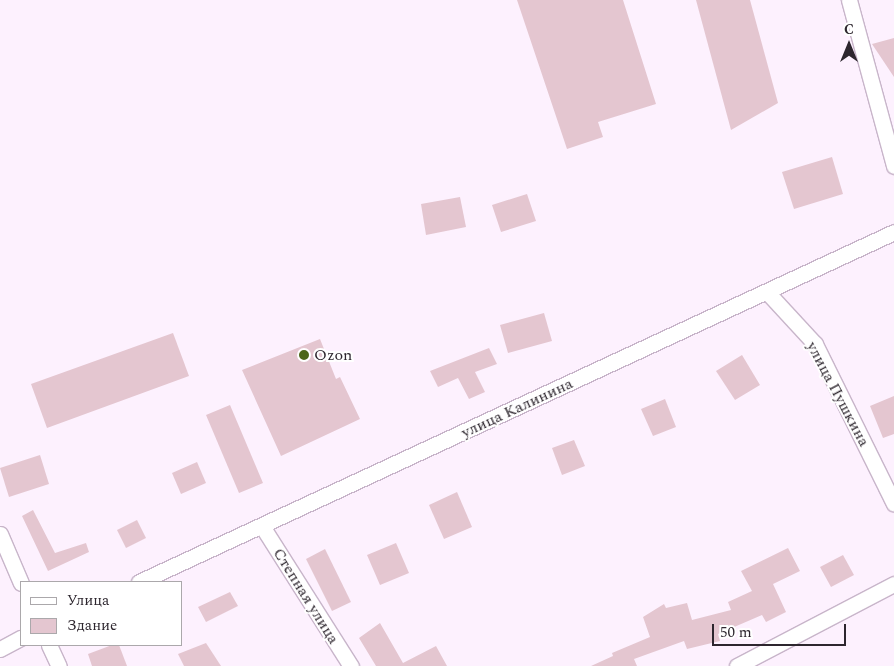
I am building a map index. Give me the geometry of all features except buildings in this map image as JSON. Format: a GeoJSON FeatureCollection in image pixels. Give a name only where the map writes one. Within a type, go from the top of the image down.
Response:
{"type":"FeatureCollection","features":[{"type":"Feature","properties":{"kind":"street"},"geometry":{"type":"LineString","coordinates":[[849,0],[894,166]]}},
{"type":"Feature","properties":{"kind":"street","name":"улица Калинина"},"geometry":{"type":"LineString","coordinates":[[141,581],[768,293],[894,232]]}},
{"type":"Feature","properties":{"kind":"street","name":"улица Пушкина"},"geometry":{"type":"LineString","coordinates":[[768,293],[815,344],[894,504]]}},
{"type":"Feature","properties":{"kind":"street","name":"Степная улица"},"geometry":{"type":"LineString","coordinates":[[262,526],[351,666]]}},
{"type":"Feature","properties":{"kind":"street"},"geometry":{"type":"LineString","coordinates":[[0,534],[20,581]]}},
{"type":"Feature","properties":{"kind":"street"},"geometry":{"type":"LineString","coordinates":[[737,666],[894,584]]}},
{"type":"Feature","properties":{"kind":"street"},"geometry":{"type":"LineString","coordinates":[[0,649],[20,639]]}},
{"type":"Feature","properties":{"kind":"street"},"geometry":{"type":"LineString","coordinates":[[49,646],[59,666]]}},
{"type":"Feature","properties":{"kind":"place","name":"Ozon"},"geometry":{"type":"Point","coordinates":[304,355]}}]}
